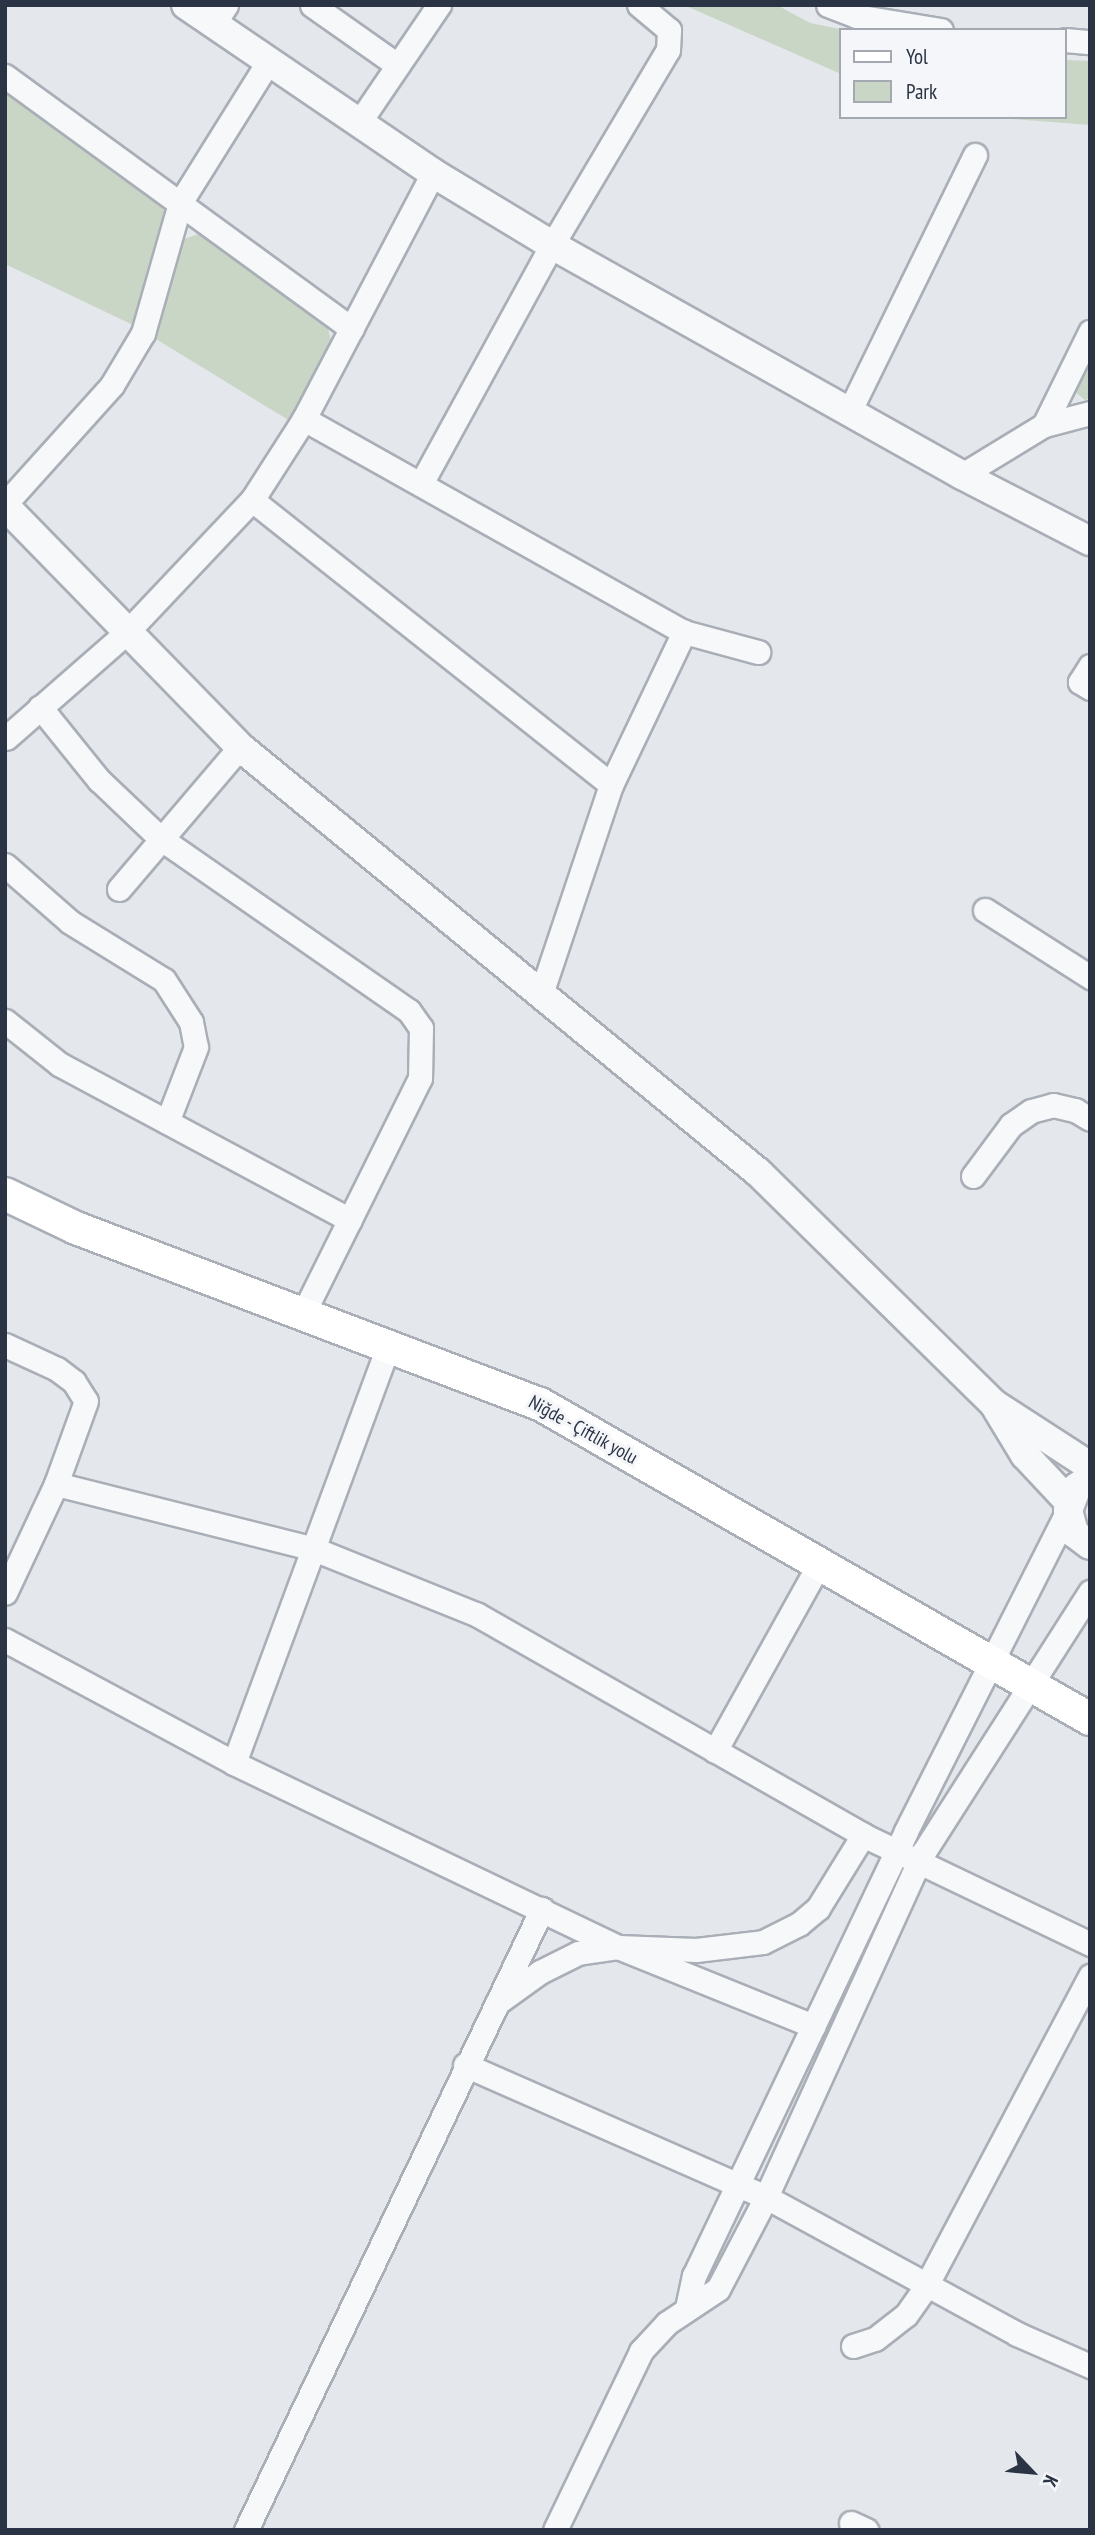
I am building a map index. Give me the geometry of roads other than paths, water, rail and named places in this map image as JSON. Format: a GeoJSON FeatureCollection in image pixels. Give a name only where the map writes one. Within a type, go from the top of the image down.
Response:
{"type":"FeatureCollection","features":[{"type":"Feature","properties":{"kind":"main road","name":"Niğde - Çiftlik yolu"},"geometry":{"type":"LineString","coordinates":[[5,1194],[76,1227],[540,1404],[1090,1718]]}},
{"type":"Feature","properties":{"kind":"street"},"geometry":{"type":"LineString","coordinates":[[186,5],[219,15],[267,64],[433,173],[552,245],[962,475],[1090,541]]}},
{"type":"Feature","properties":{"kind":"street"},"geometry":{"type":"LineString","coordinates":[[312,5],[397,65]]}},
{"type":"Feature","properties":{"kind":"street"},"geometry":{"type":"LineString","coordinates":[[358,124],[439,5]]}},
{"type":"Feature","properties":{"kind":"street"},"geometry":{"type":"LineString","coordinates":[[422,482],[552,245],[668,50],[669,30],[639,5]]}},
{"type":"Feature","properties":{"kind":"street"},"geometry":{"type":"LineString","coordinates":[[828,5],[856,16],[929,28]]}},
{"type":"Feature","properties":{"kind":"street"},"geometry":{"type":"LineString","coordinates":[[1067,40],[1090,42]]}},
{"type":"Feature","properties":{"kind":"street"},"geometry":{"type":"LineString","coordinates":[[267,64],[180,203],[143,333],[112,385],[5,505],[240,747],[542,991],[760,1173],[994,1404],[1090,1466]]}},
{"type":"Feature","properties":{"kind":"street"},"geometry":{"type":"LineString","coordinates":[[5,76],[352,329]]}},
{"type":"Feature","properties":{"kind":"street"},"geometry":{"type":"LineString","coordinates":[[850,410],[975,155]]}},
{"type":"Feature","properties":{"kind":"street"},"geometry":{"type":"LineString","coordinates":[[6,738],[127,632],[252,500],[304,419],[433,173]]}},
{"type":"Feature","properties":{"kind":"street"},"geometry":{"type":"LineString","coordinates":[[1044,425],[1090,332]]}},
{"type":"Feature","properties":{"kind":"street"},"geometry":{"type":"LineString","coordinates":[[962,475],[1044,425],[1090,413]]}},
{"type":"Feature","properties":{"kind":"street"},"geometry":{"type":"LineString","coordinates":[[304,419],[422,482],[684,632],[758,652]]}},
{"type":"Feature","properties":{"kind":"street"},"geometry":{"type":"LineString","coordinates":[[252,500],[611,785]]}},
{"type":"Feature","properties":{"kind":"street"},"geometry":{"type":"LineString","coordinates":[[542,991],[611,785],[684,632]]}},
{"type":"Feature","properties":{"kind":"street"},"geometry":{"type":"LineString","coordinates":[[1090,666],[1080,682],[1090,688]]}},
{"type":"Feature","properties":{"kind":"street"},"geometry":{"type":"LineString","coordinates":[[40,707],[99,780],[160,838],[409,1011],[421,1028],[420,1078],[303,1314]]}},
{"type":"Feature","properties":{"kind":"street"},"geometry":{"type":"LineString","coordinates":[[119,888],[240,747]]}},
{"type":"Feature","properties":{"kind":"street"},"geometry":{"type":"LineString","coordinates":[[5,865],[71,922],[164,980],[178,1001],[191,1022],[196,1047],[167,1122]]}},
{"type":"Feature","properties":{"kind":"street"},"geometry":{"type":"LineString","coordinates":[[985,910],[1090,977]]}},
{"type":"Feature","properties":{"kind":"street"},"geometry":{"type":"LineString","coordinates":[[5,1021],[59,1064],[350,1220]]}},
{"type":"Feature","properties":{"kind":"street"},"geometry":{"type":"LineString","coordinates":[[972,1176],[1011,1125],[1031,1111],[1053,1105],[1075,1110],[1090,1119]]}},
{"type":"Feature","properties":{"kind":"street"},"geometry":{"type":"LineString","coordinates":[[5,1345],[65,1376],[86,1401],[56,1484],[5,1593]]}},
{"type":"Feature","properties":{"kind":"street"},"geometry":{"type":"LineString","coordinates":[[234,1763],[388,1346]]}},
{"type":"Feature","properties":{"kind":"street"},"geometry":{"type":"LineString","coordinates":[[994,1404],[1025,1455],[1069,1506],[1074,1533],[1090,1545]]}},
{"type":"Feature","properties":{"kind":"street"},"geometry":{"type":"LineString","coordinates":[[687,2308],[694,2276],[897,1851],[1077,1487],[1090,1478]]}},
{"type":"Feature","properties":{"kind":"street"},"geometry":{"type":"LineString","coordinates":[[56,1484],[314,1549],[476,1614],[863,1835],[1090,1944]]}},
{"type":"Feature","properties":{"kind":"street"},"geometry":{"type":"LineString","coordinates":[[715,1751],[819,1564]]}},
{"type":"Feature","properties":{"kind":"street"},"geometry":{"type":"LineString","coordinates":[[555,2530],[642,2351],[687,2308],[718,2289],[766,2197],[919,1861],[1033,1687],[1090,1592]]}},
{"type":"Feature","properties":{"kind":"street"},"geometry":{"type":"LineString","coordinates":[[5,1640],[234,1763],[618,1947],[814,2026]]}},
{"type":"Feature","properties":{"kind":"street"},"geometry":{"type":"LineString","coordinates":[[495,2005],[558,1962],[578,1953],[618,1947],[695,1950],[763,1942],[799,1924],[817,1908],[863,1835]]}},
{"type":"Feature","properties":{"kind":"street"},"geometry":{"type":"LineString","coordinates":[[246,2530],[465,2065],[542,1909]]}},
{"type":"Feature","properties":{"kind":"street"},"geometry":{"type":"LineString","coordinates":[[853,2346],[875,2339],[906,2315],[926,2286],[1090,1976]]}},
{"type":"Feature","properties":{"kind":"street"},"geometry":{"type":"LineString","coordinates":[[465,2065],[766,2197],[926,2286],[1090,2366]]}}]}
